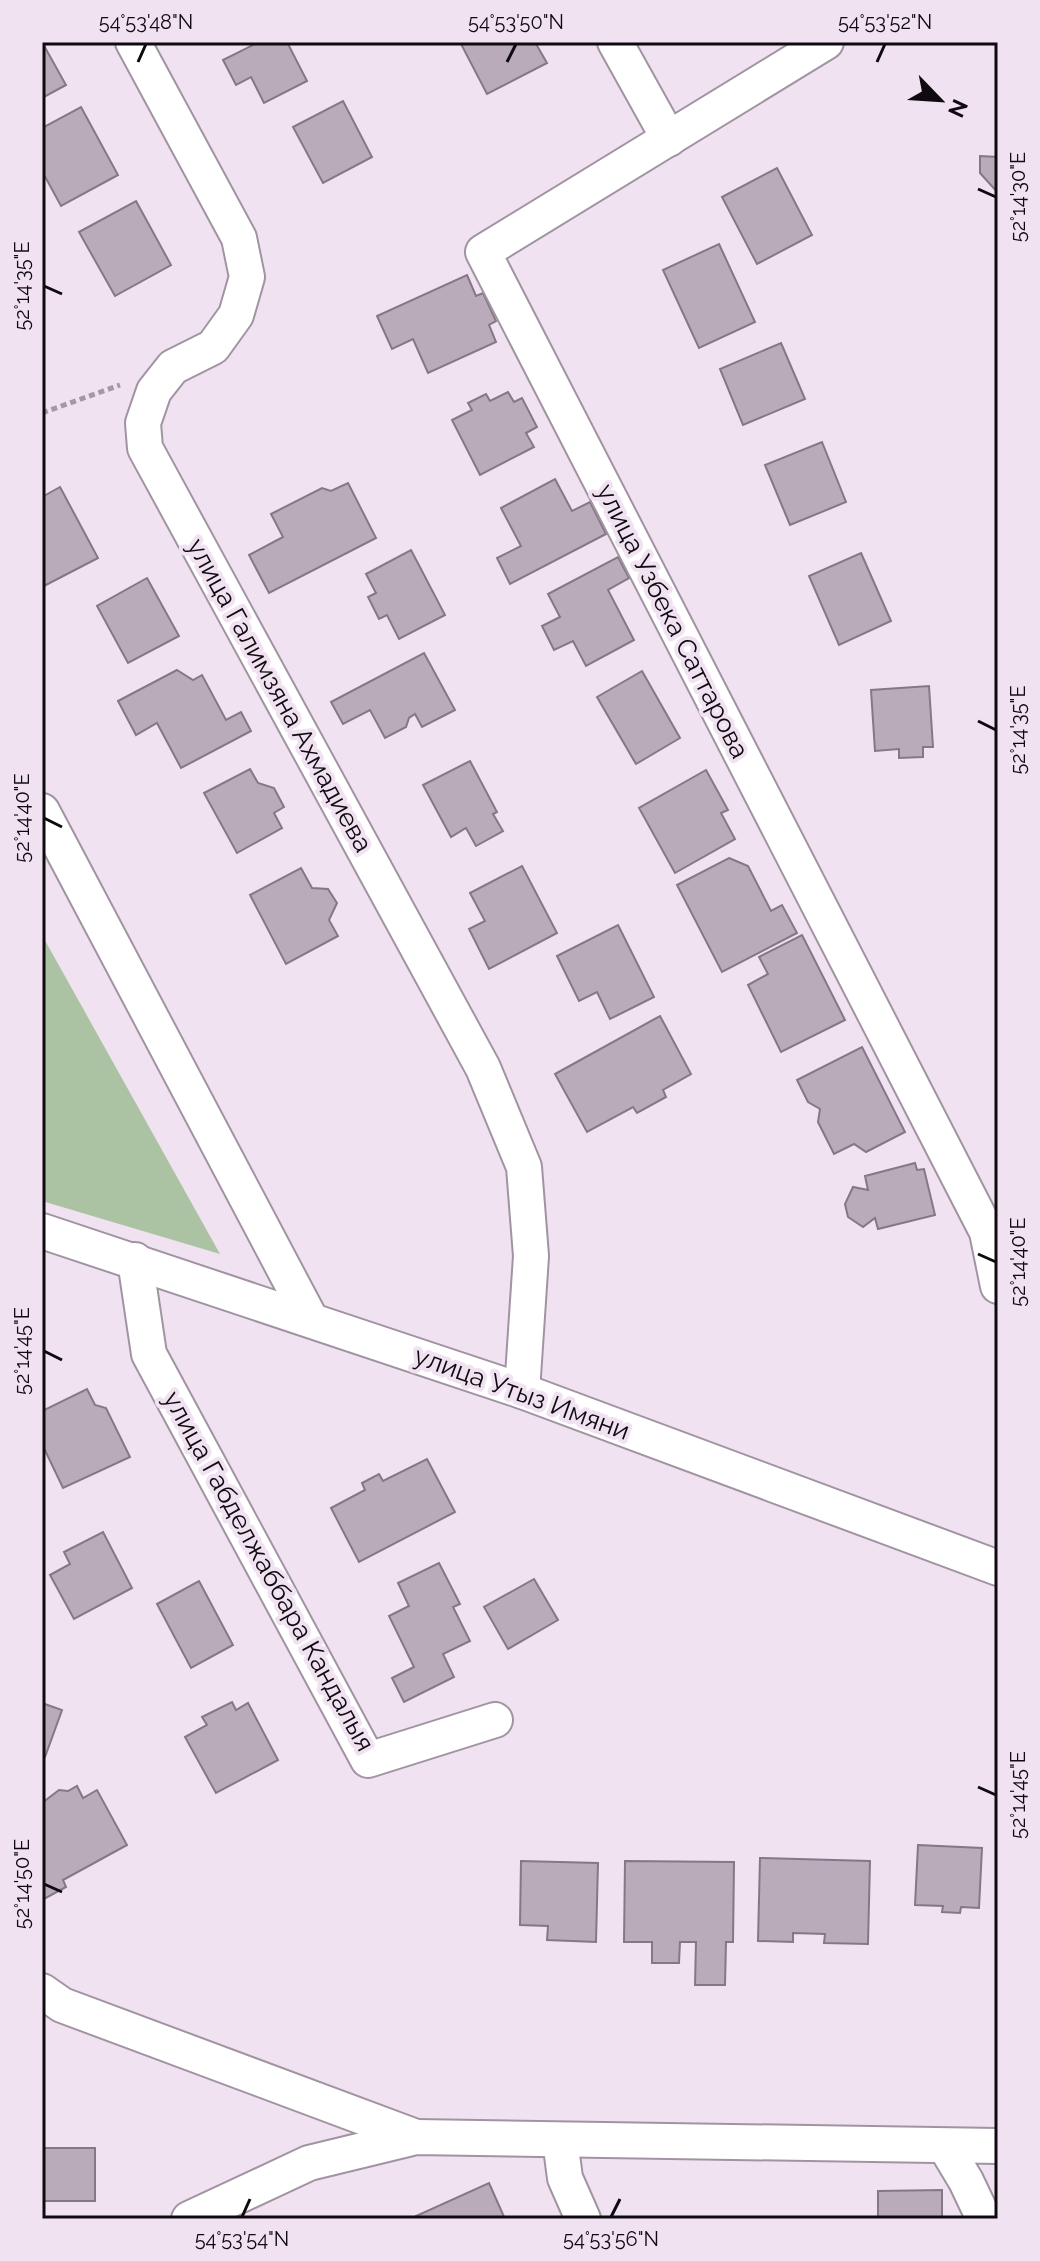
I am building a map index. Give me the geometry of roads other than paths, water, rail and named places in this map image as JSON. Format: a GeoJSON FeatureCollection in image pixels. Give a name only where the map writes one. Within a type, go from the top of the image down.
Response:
{"type":"FeatureCollection","features":[{"type":"Feature","properties":{"kind":"street","name":"улица Галимзяна Ахмадиева"},"geometry":{"type":"LineString","coordinates":[[133,42],[239,238],[247,277],[236,315],[213,347],[173,367],[154,391],[143,423],[145,448],[483,1068],[524,1167],[531,1256],[522,1391]]}},
{"type":"Feature","properties":{"kind":"street"},"geometry":{"type":"LineString","coordinates":[[615,42],[669,139],[826,42]]}},
{"type":"Feature","properties":{"kind":"street","name":"улица Узбека Саттарова"},"geometry":{"type":"LineString","coordinates":[[669,139],[483,252],[987,1232],[998,1286]]}},
{"type":"Feature","properties":{"kind":"street"},"geometry":{"type":"LineString","coordinates":[[42,811],[311,1320]]}},
{"type":"Feature","properties":{"kind":"street","name":"улица Утыз Имяни"},"geometry":{"type":"LineString","coordinates":[[42,1231],[522,1391],[998,1568]]}},
{"type":"Feature","properties":{"kind":"street","name":"улица Габделжаббара Кандалыя"},"geometry":{"type":"LineString","coordinates":[[135,1260],[149,1354],[368,1760],[495,1720]]}},
{"type":"Feature","properties":{"kind":"street"},"geometry":{"type":"LineString","coordinates":[[42,1991],[62,2005],[416,2137]]}},
{"type":"Feature","properties":{"kind":"street"},"geometry":{"type":"LineString","coordinates":[[189,2219],[309,2163],[416,2137],[998,2146]]}},
{"type":"Feature","properties":{"kind":"street"},"geometry":{"type":"LineString","coordinates":[[560,2140],[565,2178],[583,2219]]}},
{"type":"Feature","properties":{"kind":"street"},"geometry":{"type":"LineString","coordinates":[[945,2146],[984,2219]]}}]}
